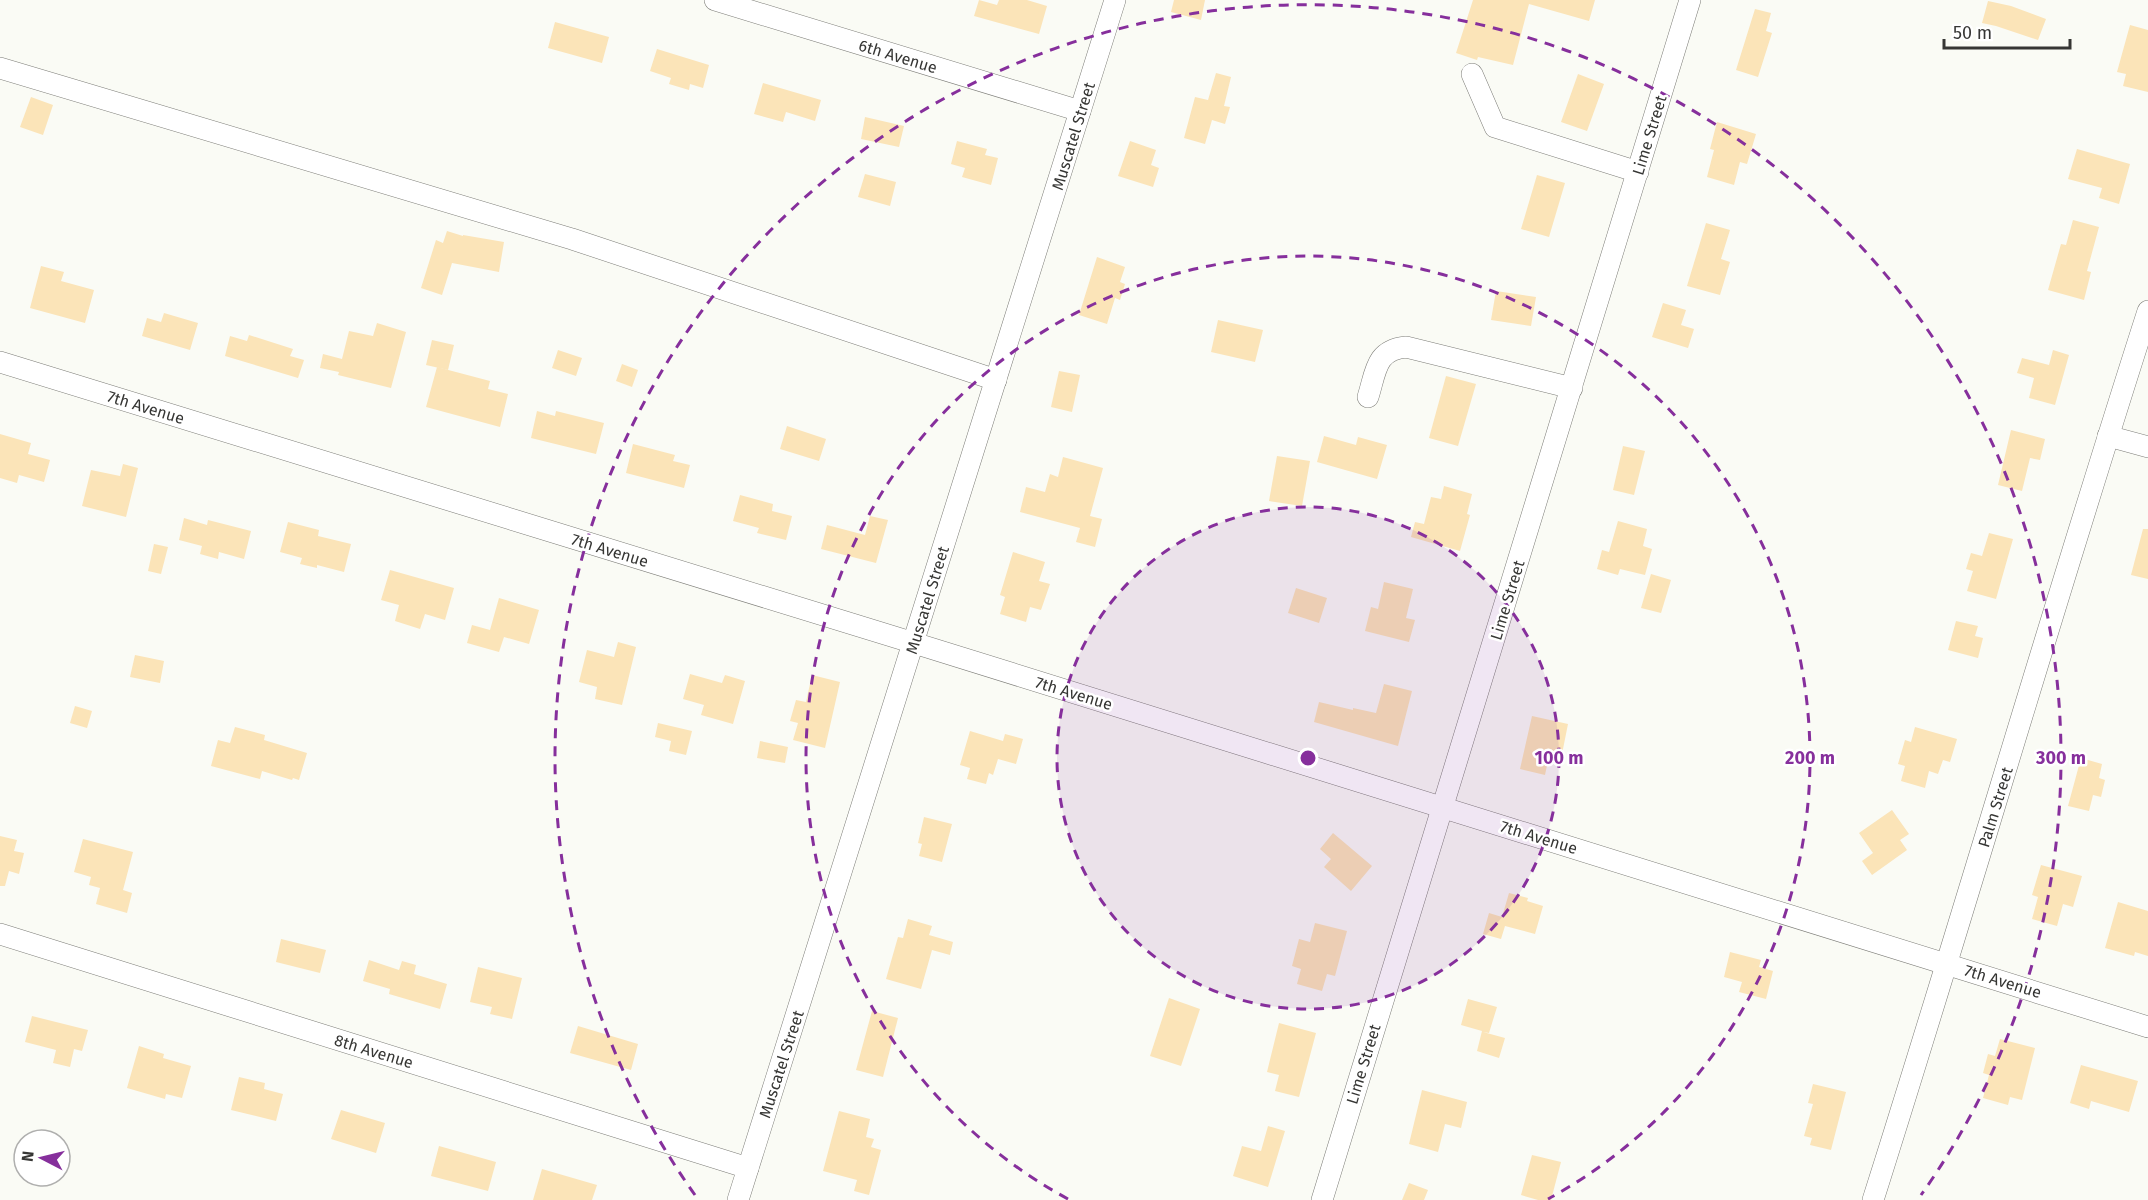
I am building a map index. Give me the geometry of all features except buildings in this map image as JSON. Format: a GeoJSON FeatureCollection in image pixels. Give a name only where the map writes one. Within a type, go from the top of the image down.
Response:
{"type":"FeatureCollection","features":[{"type":"Feature","properties":{"kind":"street","name":"6th Avenue"},"geometry":{"type":"LineString","coordinates":[[715,0],[1080,111]]}},
{"type":"Feature","properties":{"kind":"street","name":"Muscatel Street"},"geometry":{"type":"LineString","coordinates":[[738,1200],[1115,0]]}},
{"type":"Feature","properties":{"kind":"street","name":"Lime Street"},"geometry":{"type":"LineString","coordinates":[[1322,1200],[1690,0]]}},
{"type":"Feature","properties":{"kind":"street"},"geometry":{"type":"LineString","coordinates":[[0,68],[572,239],[996,380]]}},
{"type":"Feature","properties":{"kind":"street"},"geometry":{"type":"LineString","coordinates":[[1472,74],[1495,127],[1638,172]]}},
{"type":"Feature","properties":{"kind":"street","name":"Palm Street"},"geometry":{"type":"LineString","coordinates":[[1873,1200],[1948,964],[2148,311]]}},
{"type":"Feature","properties":{"kind":"street"},"geometry":{"type":"LineString","coordinates":[[1368,397],[1383,355],[1394,348],[1406,347],[1572,388]]}},
{"type":"Feature","properties":{"kind":"street","name":"7th Avenue"},"geometry":{"type":"LineString","coordinates":[[0,362],[914,643],[2148,1027]]}},
{"type":"Feature","properties":{"kind":"street"},"geometry":{"type":"LineString","coordinates":[[2108,436],[2148,447]]}},
{"type":"Feature","properties":{"kind":"street","name":"8th Avenue"},"geometry":{"type":"LineString","coordinates":[[0,934],[748,1168]]}}]}
